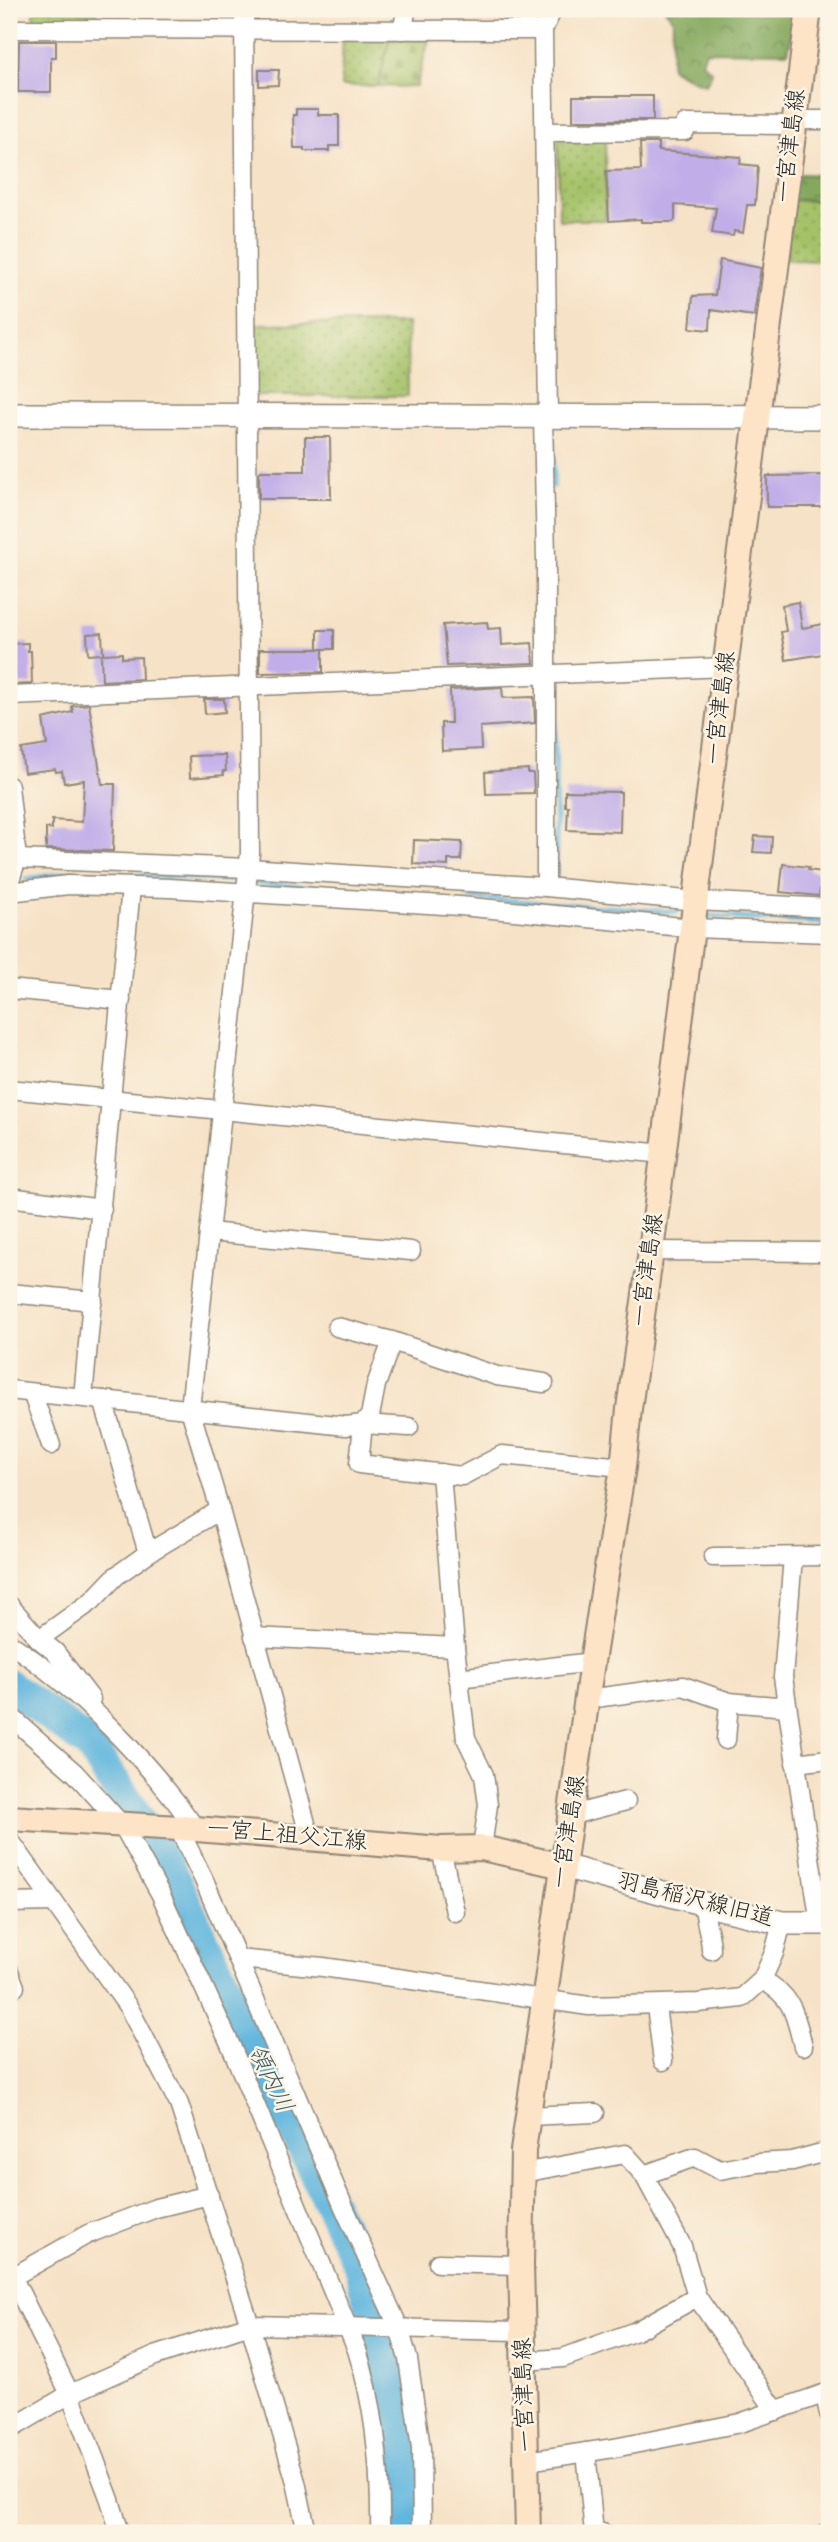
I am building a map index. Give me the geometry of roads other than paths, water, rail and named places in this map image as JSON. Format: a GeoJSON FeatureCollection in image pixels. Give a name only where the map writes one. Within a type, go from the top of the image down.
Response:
{"type":"FeatureCollection","features":[{"type":"Feature","properties":{"kind":"main road","name":"一宮津島線"},"geometry":{"type":"LineString","coordinates":[[528,2533],[521,2265],[522,2174],[528,2116],[652,1251],[809,9]]}},
{"type":"Feature","properties":{"kind":"main road","name":"一宮上祖父江線"},"geometry":{"type":"LineString","coordinates":[[9,1818],[441,1849],[482,1848],[563,1866]]}},
{"type":"Feature","properties":{"kind":"street"},"geometry":{"type":"LineString","coordinates":[[244,9],[248,869],[190,1409],[310,1838]]}},
{"type":"Feature","properties":{"kind":"street"},"geometry":{"type":"LineString","coordinates":[[402,30],[407,9]]}},
{"type":"Feature","properties":{"kind":"street"},"geometry":{"type":"LineString","coordinates":[[546,887],[546,132],[543,30],[553,9]]}},
{"type":"Feature","properties":{"kind":"street"},"geometry":{"type":"LineString","coordinates":[[9,29],[543,30]]}},
{"type":"Feature","properties":{"kind":"street"},"geometry":{"type":"LineString","coordinates":[[546,132],[685,131],[685,124],[829,120]]}},
{"type":"Feature","properties":{"kind":"street"},"geometry":{"type":"LineString","coordinates":[[9,415],[829,416]]}},
{"type":"Feature","properties":{"kind":"street"},"geometry":{"type":"LineString","coordinates":[[9,696],[726,667]]}},
{"type":"Feature","properties":{"kind":"street"},"geometry":{"type":"LineString","coordinates":[[9,883],[18,859],[10,796]]}},
{"type":"Feature","properties":{"kind":"street"},"geometry":{"type":"LineString","coordinates":[[18,859],[248,869],[546,887],[697,901],[829,908]]}},
{"type":"Feature","properties":{"kind":"street"},"geometry":{"type":"LineString","coordinates":[[9,892],[68,885],[245,892],[460,906],[693,928],[829,933]]}},
{"type":"Feature","properties":{"kind":"street"},"geometry":{"type":"LineString","coordinates":[[83,1397],[131,887]]}},
{"type":"Feature","properties":{"kind":"street"},"geometry":{"type":"LineString","coordinates":[[9,989],[121,1000]]}},
{"type":"Feature","properties":{"kind":"street"},"geometry":{"type":"LineString","coordinates":[[9,1089],[664,1154]]}},
{"type":"Feature","properties":{"kind":"street"},"geometry":{"type":"LineString","coordinates":[[9,1197],[102,1209]]}},
{"type":"Feature","properties":{"kind":"street"},"geometry":{"type":"LineString","coordinates":[[209,1232],[411,1251]]}},
{"type":"Feature","properties":{"kind":"street"},"geometry":{"type":"LineString","coordinates":[[652,1251],[829,1252]]}},
{"type":"Feature","properties":{"kind":"street"},"geometry":{"type":"LineString","coordinates":[[9,1293],[93,1301]]}},
{"type":"Feature","properties":{"kind":"street"},"geometry":{"type":"LineString","coordinates":[[337,1327],[392,1341],[497,1376],[544,1383]]}},
{"type":"Feature","properties":{"kind":"street"},"geometry":{"type":"LineString","coordinates":[[392,1341],[376,1385],[370,1416],[363,1424],[359,1464],[462,1476],[502,1455],[623,1467]]}},
{"type":"Feature","properties":{"kind":"street"},"geometry":{"type":"LineString","coordinates":[[9,1391],[346,1426],[363,1424],[409,1427]]}},
{"type":"Feature","properties":{"kind":"street"},"geometry":{"type":"LineString","coordinates":[[32,1393],[51,1445]]}},
{"type":"Feature","properties":{"kind":"street"},"geometry":{"type":"LineString","coordinates":[[103,1400],[148,1553]]}},
{"type":"Feature","properties":{"kind":"street"},"geometry":{"type":"LineString","coordinates":[[441,1474],[455,1647],[466,1738],[484,1775],[488,1805],[482,1848]]}},
{"type":"Feature","properties":{"kind":"street"},"geometry":{"type":"LineString","coordinates":[[39,1639],[92,1601],[116,1576],[148,1553],[220,1510]]}},
{"type":"Feature","properties":{"kind":"street"},"geometry":{"type":"LineString","coordinates":[[713,1557],[829,1556]]}},
{"type":"Feature","properties":{"kind":"street"},"geometry":{"type":"LineString","coordinates":[[793,1557],[783,1676],[824,1924]]}},
{"type":"Feature","properties":{"kind":"street"},"geometry":{"type":"LineString","coordinates":[[9,1605],[39,1639],[55,1652],[117,1735]]}},
{"type":"Feature","properties":{"kind":"street"},"geometry":{"type":"LineString","coordinates":[[254,1637],[455,1647]]}},
{"type":"Feature","properties":{"kind":"street"},"geometry":{"type":"LineString","coordinates":[[9,1643],[68,1689],[153,1773],[183,1829],[343,2205],[389,2302],[408,2359],[421,2448],[422,2533]]}},
{"type":"Feature","properties":{"kind":"street"},"geometry":{"type":"LineString","coordinates":[[458,1678],[592,1662]]}},
{"type":"Feature","properties":{"kind":"street"},"geometry":{"type":"LineString","coordinates":[[588,1699],[683,1686],[729,1702],[787,1707]]}},
{"type":"Feature","properties":{"kind":"street"},"geometry":{"type":"LineString","coordinates":[[726,1740],[729,1702]]}},
{"type":"Feature","properties":{"kind":"street"},"geometry":{"type":"LineString","coordinates":[[9,1716],[75,1773],[126,1826],[161,1895],[230,2046],[352,2327],[369,2387],[377,2446],[380,2533]]}},
{"type":"Feature","properties":{"kind":"street"},"geometry":{"type":"LineString","coordinates":[[796,1763],[829,1759]]}},
{"type":"Feature","properties":{"kind":"street"},"geometry":{"type":"LineString","coordinates":[[572,1815],[626,1801]]}},
{"type":"Feature","properties":{"kind":"street"},"geometry":{"type":"LineString","coordinates":[[9,1839],[129,2008],[179,2104],[250,2325],[296,2482],[307,2533]]}},
{"type":"Feature","properties":{"kind":"street"},"geometry":{"type":"LineString","coordinates":[[441,1849],[455,1912]]}},
{"type":"Feature","properties":{"kind":"street","name":"羽島稲沢線旧道"},"geometry":{"type":"LineString","coordinates":[[563,1866],[782,1923],[824,1924]]}},
{"type":"Feature","properties":{"kind":"street"},"geometry":{"type":"LineString","coordinates":[[9,1903],[53,1902]]}},
{"type":"Feature","properties":{"kind":"street"},"geometry":{"type":"LineString","coordinates":[[704,1904],[704,1920],[717,1940]]}},
{"type":"Feature","properties":{"kind":"street"},"geometry":{"type":"LineString","coordinates":[[238,1959],[323,1967],[544,2001],[589,2006],[656,2006],[741,1998],[762,1980],[774,1953],[782,1923]]}},
{"type":"Feature","properties":{"kind":"street"},"geometry":{"type":"LineString","coordinates":[[762,1980],[779,1988],[792,2006],[803,2046]]}},
{"type":"Feature","properties":{"kind":"street"},"geometry":{"type":"LineString","coordinates":[[656,2006],[663,2061]]}},
{"type":"Feature","properties":{"kind":"street"},"geometry":{"type":"LineString","coordinates":[[528,2116],[595,2113]]}},
{"type":"Feature","properties":{"kind":"street"},"geometry":{"type":"LineString","coordinates":[[644,2175],[695,2157],[720,2170],[757,2163],[792,2161],[829,2151]]}},
{"type":"Feature","properties":{"kind":"street"},"geometry":{"type":"LineString","coordinates":[[522,2174],[625,2154],[644,2175],[682,2246],[697,2297],[776,2411]]}},
{"type":"Feature","properties":{"kind":"street"},"geometry":{"type":"LineString","coordinates":[[120,2533],[70,2394],[10,2275],[88,2234],[156,2208],[209,2195]]}},
{"type":"Feature","properties":{"kind":"street"},"geometry":{"type":"LineString","coordinates":[[438,2263],[521,2265]]}},
{"type":"Feature","properties":{"kind":"street"},"geometry":{"type":"LineString","coordinates":[[524,2361],[563,2358],[636,2331],[697,2297]]}},
{"type":"Feature","properties":{"kind":"street"},"geometry":{"type":"LineString","coordinates":[[9,2430],[70,2394],[155,2356],[250,2325],[523,2331]]}},
{"type":"Feature","properties":{"kind":"street"},"geometry":{"type":"LineString","coordinates":[[527,2461],[740,2423],[827,2393],[829,2414]]}},
{"type":"Feature","properties":{"kind":"street"},"geometry":{"type":"LineString","coordinates":[[586,2452],[594,2533],[603,2533]]}},
{"type":"Feature","properties":{"kind":"waterway"},"geometry":{"type":"LineString","coordinates":[[553,437],[553,486]]}},
{"type":"Feature","properties":{"kind":"waterway"},"geometry":{"type":"LineString","coordinates":[[555,719],[556,874]]}},
{"type":"Feature","properties":{"kind":"waterway"},"geometry":{"type":"LineString","coordinates":[[26,879],[74,872],[235,881]]}},
{"type":"Feature","properties":{"kind":"waterway"},"geometry":{"type":"LineString","coordinates":[[251,883],[412,894]]}},
{"type":"Feature","properties":{"kind":"waterway"},"geometry":{"type":"LineString","coordinates":[[470,898],[677,912]]}},
{"type":"Feature","properties":{"kind":"waterway"},"geometry":{"type":"LineString","coordinates":[[705,916],[829,923]]}},
{"type":"Feature","properties":{"kind":"waterway","name":"領内川"},"geometry":{"type":"LineString","coordinates":[[9,1686],[89,1744],[162,1855],[359,2264],[386,2362],[408,2474],[407,2533]]}}]}
